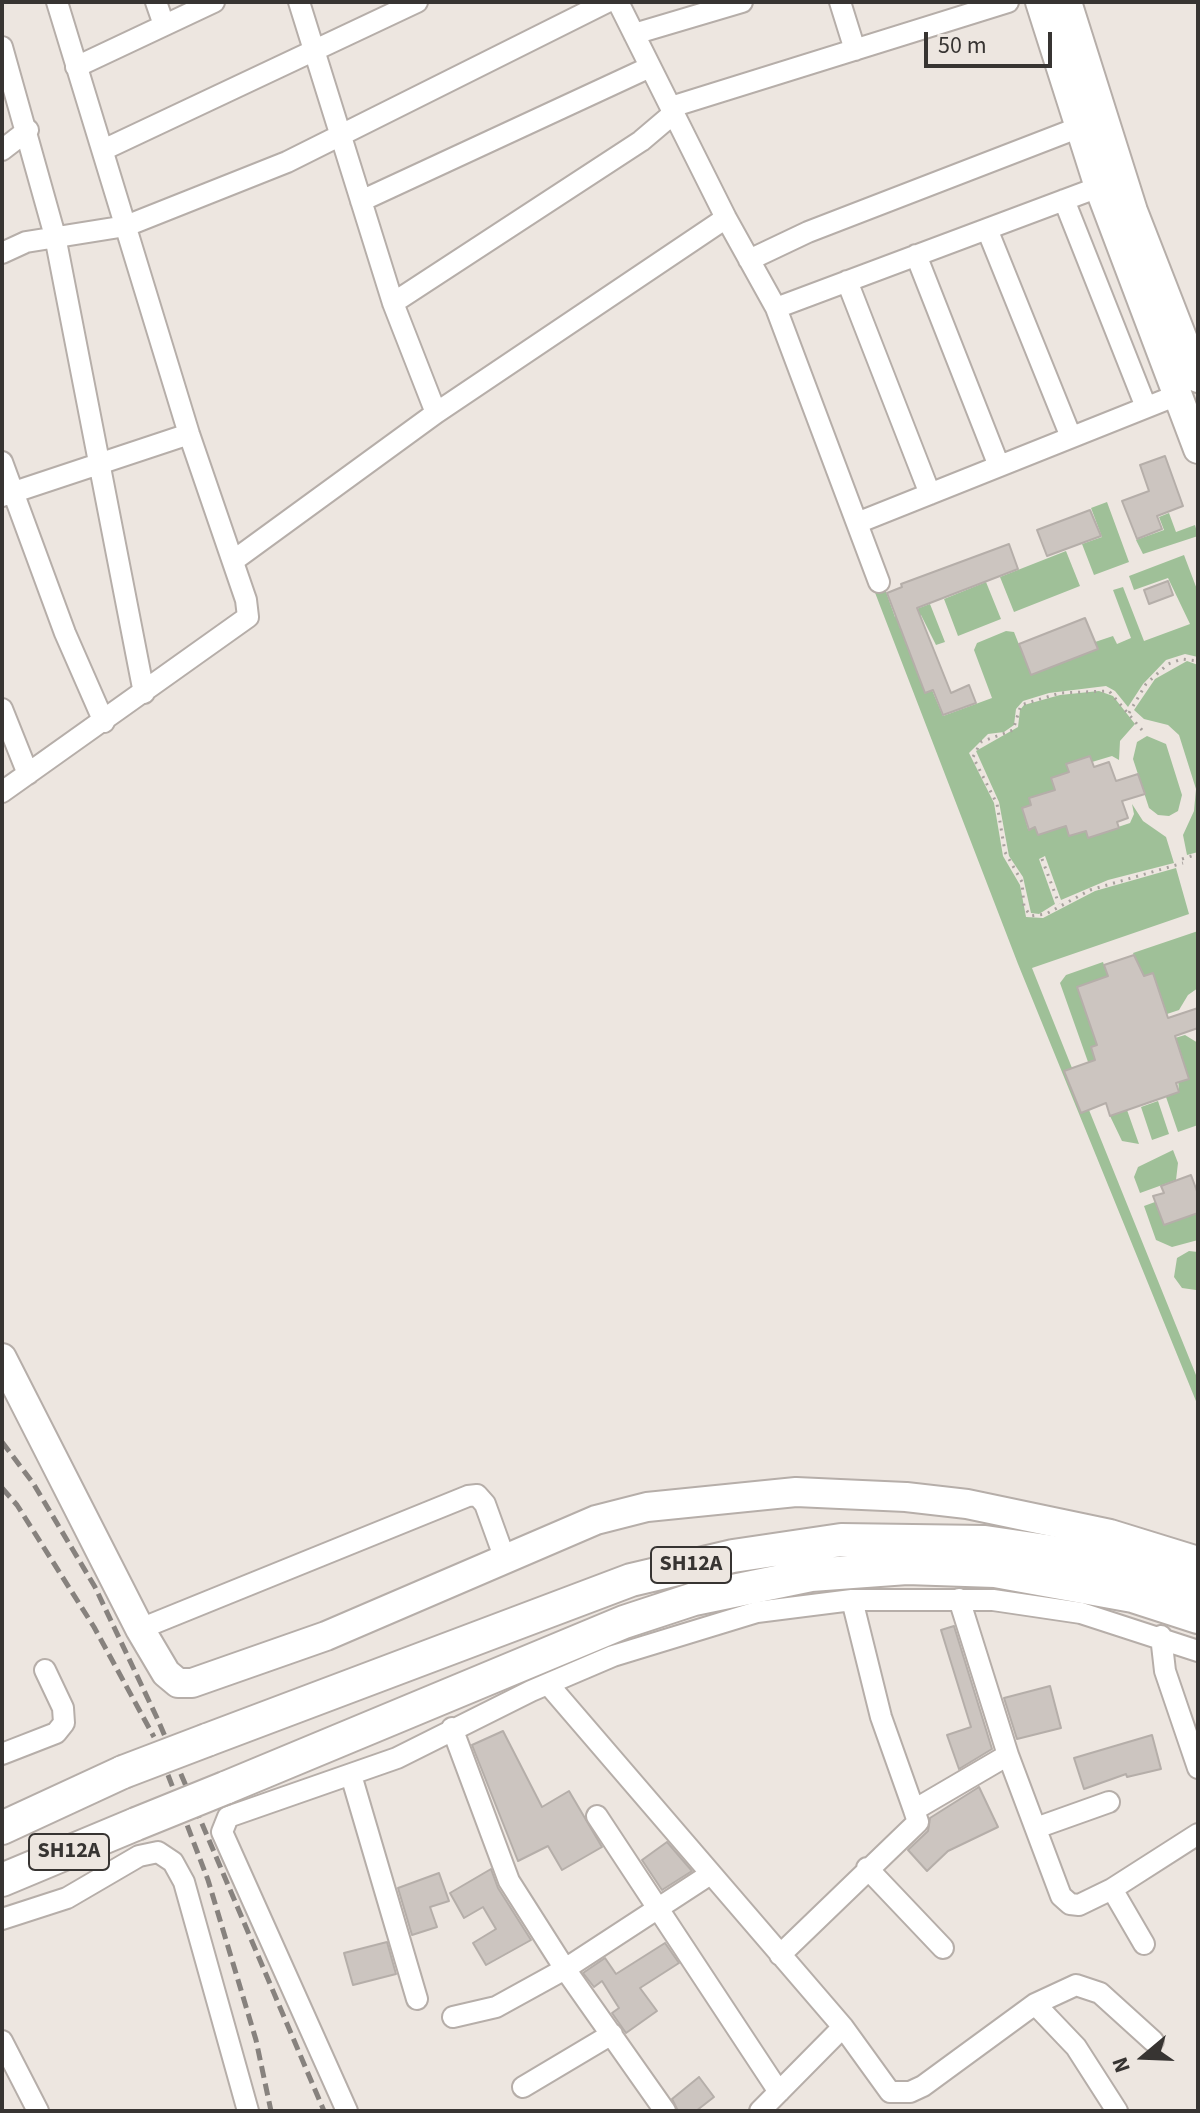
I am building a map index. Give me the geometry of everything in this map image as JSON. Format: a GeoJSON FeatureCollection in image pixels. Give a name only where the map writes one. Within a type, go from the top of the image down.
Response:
{"type":"FeatureCollection","features":[{"type":"Feature","properties":{"kind":"main road","name":"SH12A"},"geometry":{"type":"LineString","coordinates":[[2,1828],[123,1772],[631,1580],[745,1554],[841,1540],[985,1542],[1087,1557],[1198,1589]]}},
{"type":"Feature","properties":{"kind":"main road","name":"SH12A"},"geometry":{"type":"LineString","coordinates":[[2,1880],[635,1618],[694,1599],[811,1575],[907,1568],[995,1571],[1120,1593],[1198,1617]]}},
{"type":"Feature","properties":{"kind":"street"},"geometry":{"type":"LineString","coordinates":[[2,792],[248,617],[246,600],[189,434],[57,2]]}},
{"type":"Feature","properties":{"kind":"street"},"geometry":{"type":"LineString","coordinates":[[156,2],[164,25]]}},
{"type":"Feature","properties":{"kind":"street"},"geometry":{"type":"LineString","coordinates":[[299,2],[393,303],[436,413]]}},
{"type":"Feature","properties":{"kind":"street"},"geometry":{"type":"LineString","coordinates":[[103,150],[315,53],[417,2]]}},
{"type":"Feature","properties":{"kind":"street"},"geometry":{"type":"LineString","coordinates":[[2,253],[26,242],[126,226],[287,162],[607,2]]}},
{"type":"Feature","properties":{"kind":"street"},"geometry":{"type":"LineString","coordinates":[[618,2],[726,218],[776,308],[879,582]]}},
{"type":"Feature","properties":{"kind":"street"},"geometry":{"type":"LineString","coordinates":[[634,34],[742,2]]}},
{"type":"Feature","properties":{"kind":"street"},"geometry":{"type":"LineString","coordinates":[[840,2],[855,50]]}},
{"type":"Feature","properties":{"kind":"street"},"geometry":{"type":"LineString","coordinates":[[393,303],[641,141],[672,110],[1008,2]]}},
{"type":"Feature","properties":{"kind":"street"},"geometry":{"type":"LineString","coordinates":[[1040,2],[1099,187],[1175,396],[1198,449]]}},
{"type":"Feature","properties":{"kind":"street"},"geometry":{"type":"LineString","coordinates":[[1067,2],[1133,211],[1198,378]]}},
{"type":"Feature","properties":{"kind":"street"},"geometry":{"type":"LineString","coordinates":[[76,67],[208,3]]}},
{"type":"Feature","properties":{"kind":"street"},"geometry":{"type":"LineString","coordinates":[[2,47],[28,130],[55,236],[144,693]]}},
{"type":"Feature","properties":{"kind":"street"},"geometry":{"type":"LineString","coordinates":[[361,201],[650,67]]}},
{"type":"Feature","properties":{"kind":"street"},"geometry":{"type":"LineString","coordinates":[[749,260],[808,232],[1080,127]]}},
{"type":"Feature","properties":{"kind":"street"},"geometry":{"type":"LineString","coordinates":[[2,150],[28,130]]}},
{"type":"Feature","properties":{"kind":"street"},"geometry":{"type":"LineString","coordinates":[[776,308],[1099,187]]}},
{"type":"Feature","properties":{"kind":"street"},"geometry":{"type":"LineString","coordinates":[[1064,200],[1146,407]]}},
{"type":"Feature","properties":{"kind":"street"},"geometry":{"type":"LineString","coordinates":[[233,561],[436,413],[726,218]]}},
{"type":"Feature","properties":{"kind":"street"},"geometry":{"type":"LineString","coordinates":[[987,229],[1071,437]]}},
{"type":"Feature","properties":{"kind":"street"},"geometry":{"type":"LineString","coordinates":[[916,255],[999,466]]}},
{"type":"Feature","properties":{"kind":"street"},"geometry":{"type":"LineString","coordinates":[[847,281],[930,494]]}},
{"type":"Feature","properties":{"kind":"street"},"geometry":{"type":"LineString","coordinates":[[857,523],[1175,396]]}},
{"type":"Feature","properties":{"kind":"street"},"geometry":{"type":"LineString","coordinates":[[8,494],[189,434]]}},
{"type":"Feature","properties":{"kind":"street"},"geometry":{"type":"LineString","coordinates":[[2,462],[8,494],[104,722]]}},
{"type":"Feature","properties":{"kind":"street"},"geometry":{"type":"LineString","coordinates":[[2,709],[28,774]]}},
{"type":"Feature","properties":{"kind":"street"},"geometry":{"type":"LineString","coordinates":[[2,1358],[140,1629],[166,1673],[178,1683],[192,1683],[326,1636],[506,1562],[543,1542],[620,1513],[647,1507],[819,1492],[967,1504],[1110,1534],[1198,1561]]}},
{"type":"Feature","properties":{"kind":"street"},"geometry":{"type":"LineString","coordinates":[[140,1629],[468,1496],[477,1495],[485,1504],[506,1562]]}},
{"type":"Feature","properties":{"kind":"street"},"geometry":{"type":"LineString","coordinates":[[959,1599],[1008,1755],[1061,1896],[1070,1904],[1079,1905],[1112,1889],[1198,1834]]}},
{"type":"Feature","properties":{"kind":"street"},"geometry":{"type":"LineString","coordinates":[[347,2111],[222,1826],[232,1814],[397,1758],[452,1728],[613,1656],[718,1622],[779,1608],[852,1600],[959,1599],[1037,1604],[1161,1636],[1198,1651]]}},
{"type":"Feature","properties":{"kind":"street"},"geometry":{"type":"LineString","coordinates":[[780,1955],[918,1822],[881,1717],[852,1600]]}},
{"type":"Feature","properties":{"kind":"street"},"geometry":{"type":"LineString","coordinates":[[1161,1636],[1165,1671],[1198,1768]]}},
{"type":"Feature","properties":{"kind":"street"},"geometry":{"type":"LineString","coordinates":[[2,1754],[56,1733],[64,1723],[63,1708],[45,1670]]}},
{"type":"Feature","properties":{"kind":"street"},"geometry":{"type":"LineString","coordinates":[[548,1684],[709,1875],[843,2027],[890,2092],[910,2092],[923,2086],[1035,2004],[1061,1989],[1076,1985],[1089,1987],[1153,2041]]}},
{"type":"Feature","properties":{"kind":"street"},"geometry":{"type":"LineString","coordinates":[[452,1728],[509,1881],[565,1969],[665,2111]]}},
{"type":"Feature","properties":{"kind":"street"},"geometry":{"type":"LineString","coordinates":[[914,1810],[1008,1755]]}},
{"type":"Feature","properties":{"kind":"street"},"geometry":{"type":"LineString","coordinates":[[351,1775],[417,1999]]}},
{"type":"Feature","properties":{"kind":"street"},"geometry":{"type":"LineString","coordinates":[[1036,1828],[1109,1802]]}},
{"type":"Feature","properties":{"kind":"street"},"geometry":{"type":"LineString","coordinates":[[597,1816],[779,2092]]}},
{"type":"Feature","properties":{"kind":"street"},"geometry":{"type":"LineString","coordinates":[[2,1919],[67,1898],[139,1856],[158,1852],[173,1862],[184,1882],[248,2111]]}},
{"type":"Feature","properties":{"kind":"street"},"geometry":{"type":"LineString","coordinates":[[867,1868],[943,1948]]}},
{"type":"Feature","properties":{"kind":"street"},"geometry":{"type":"LineString","coordinates":[[453,2017],[496,2007],[565,1969],[709,1875]]}},
{"type":"Feature","properties":{"kind":"street"},"geometry":{"type":"LineString","coordinates":[[1112,1889],[1144,1944]]}},
{"type":"Feature","properties":{"kind":"street"},"geometry":{"type":"LineString","coordinates":[[1035,2004],[1076,2047],[1117,2111]]}},
{"type":"Feature","properties":{"kind":"street"},"geometry":{"type":"LineString","coordinates":[[760,2111],[843,2027]]}},
{"type":"Feature","properties":{"kind":"street"},"geometry":{"type":"LineString","coordinates":[[523,2087],[612,2034]]}},
{"type":"Feature","properties":{"kind":"street"},"geometry":{"type":"LineString","coordinates":[[2,2041],[38,2111]]}},
{"type":"Feature","properties":{"kind":"street"},"geometry":{"type":"LineString","coordinates":[[910,2092],[920,2111]]}},
{"type":"Feature","properties":{"kind":"path"},"geometry":{"type":"LineString","coordinates":[[1129,713],[1146,684],[1168,664],[1182,659],[1198,661]]}},
{"type":"Feature","properties":{"kind":"path"},"geometry":{"type":"LineString","coordinates":[[1142,730],[1105,689],[1049,695],[1021,705],[1013,730],[985,740],[974,750],[973,757],[997,804],[1002,841],[1022,882],[1027,912],[1037,917],[1109,883],[1198,854]]}},
{"type":"Feature","properties":{"kind":"path"},"geometry":{"type":"LineString","coordinates":[[1042,859],[1059,904]]}},
{"type":"Feature","properties":{"kind":"green space"},"geometry":{"type":"Polygon","coordinates":[[[1107,502],[1129,562],[1094,575],[1082,544],[1102,537],[1091,508],[1107,502]]]}},
{"type":"Feature","properties":{"kind":"green space"},"geometry":{"type":"Polygon","coordinates":[[[1169,513],[1176,532],[1195,525],[1198,536],[1143,554],[1136,540],[1164,530],[1159,517],[1169,513]]]}},
{"type":"Feature","properties":{"kind":"green space"},"geometry":{"type":"Polygon","coordinates":[[[1066,551],[1080,586],[1014,612],[1000,577],[1066,551]]]}},
{"type":"Feature","properties":{"kind":"green space"},"geometry":{"type":"Polygon","coordinates":[[[1184,555],[1198,592],[1198,657],[1185,654],[1166,660],[1143,684],[1128,707],[1115,691],[1106,686],[1049,693],[1023,701],[1016,709],[1014,725],[1004,732],[988,734],[969,753],[994,803],[1003,856],[1020,885],[1026,917],[1043,918],[1095,891],[1176,868],[1189,914],[1032,968],[1072,1068],[1064,1072],[1081,1113],[1089,1110],[1198,1380],[1198,1406],[1018,964],[874,590],[884,586],[895,617],[930,604],[945,642],[936,645],[921,615],[898,623],[925,693],[932,690],[943,716],[992,698],[974,650],[977,643],[1006,631],[1014,632],[1031,675],[1097,648],[1095,642],[1113,636],[1117,644],[1131,638],[1113,590],[1123,587],[1144,641],[1190,624],[1168,578],[1134,590],[1129,576],[1184,555]]]}},
{"type":"Feature","properties":{"kind":"green space"},"geometry":{"type":"Polygon","coordinates":[[[986,582],[1001,619],[958,636],[944,599],[986,582]]]}},
{"type":"Feature","properties":{"kind":"green space"},"geometry":{"type":"Polygon","coordinates":[[[1187,661],[1198,665],[1198,852],[1187,855],[1183,835],[1194,811],[1196,789],[1179,735],[1168,725],[1144,719],[1134,710],[1155,679],[1187,661]]]}},
{"type":"Feature","properties":{"kind":"green space"},"geometry":{"type":"Polygon","coordinates":[[[1099,691],[1113,696],[1135,724],[1120,741],[1119,760],[1112,756],[1092,762],[1090,757],[1067,764],[1069,772],[1055,790],[1029,798],[1031,805],[1022,808],[1028,829],[1035,827],[1038,835],[1066,826],[1069,836],[1086,831],[1088,837],[1130,823],[1134,814],[1132,804],[1143,821],[1166,837],[1174,863],[1108,880],[1061,900],[1045,856],[1039,859],[1055,904],[1039,914],[1031,913],[1023,877],[1009,856],[999,802],[976,751],[1018,727],[1020,710],[1024,705],[1060,695],[1099,691]]]}},
{"type":"Feature","properties":{"kind":"green space"},"geometry":{"type":"Polygon","coordinates":[[[1147,736],[1166,744],[1182,795],[1178,811],[1169,816],[1158,815],[1149,808],[1133,759],[1137,742],[1147,736]]]}},
{"type":"Feature","properties":{"kind":"green space"},"geometry":{"type":"Polygon","coordinates":[[[1198,931],[1198,988],[1188,995],[1179,1010],[1167,1014],[1153,973],[1144,976],[1133,953],[1198,931]]]}},
{"type":"Feature","properties":{"kind":"green space"},"geometry":{"type":"Polygon","coordinates":[[[1103,962],[1108,976],[1077,987],[1097,1045],[1100,1074],[1093,1076],[1060,983],[1066,975],[1103,962]]]}},
{"type":"Feature","properties":{"kind":"green space"},"geometry":{"type":"Polygon","coordinates":[[[1185,1035],[1198,1043],[1198,1125],[1178,1132],[1166,1097],[1179,1092],[1175,1038],[1185,1035]]]}},
{"type":"Feature","properties":{"kind":"green space"},"geometry":{"type":"Polygon","coordinates":[[[1158,1101],[1169,1134],[1152,1140],[1141,1107],[1158,1101]]]}},
{"type":"Feature","properties":{"kind":"green space"},"geometry":{"type":"Polygon","coordinates":[[[1127,1110],[1139,1144],[1122,1141],[1110,1116],[1127,1110]]]}},
{"type":"Feature","properties":{"kind":"green space"},"geometry":{"type":"Polygon","coordinates":[[[1173,1150],[1178,1163],[1176,1180],[1140,1193],[1134,1177],[1138,1167],[1173,1150]]]}},
{"type":"Feature","properties":{"kind":"green space"},"geometry":{"type":"Polygon","coordinates":[[[1155,1202],[1164,1225],[1198,1213],[1198,1240],[1172,1247],[1156,1240],[1144,1206],[1155,1202]]]}},
{"type":"Feature","properties":{"kind":"green space"},"geometry":{"type":"Polygon","coordinates":[[[1189,1251],[1198,1252],[1196,1290],[1182,1288],[1174,1277],[1177,1258],[1189,1251]]]}},
{"type":"Feature","properties":{"kind":"building"},"geometry":{"type":"Polygon","coordinates":[[[1165,456],[1183,506],[1157,516],[1162,529],[1137,539],[1122,501],[1149,491],[1140,465],[1165,456]]]}},
{"type":"Feature","properties":{"kind":"building"},"geometry":{"type":"Polygon","coordinates":[[[1090,510],[1101,536],[1047,556],[1037,530],[1090,510]]]}},
{"type":"Feature","properties":{"kind":"building"},"geometry":{"type":"Polygon","coordinates":[[[1009,544],[1018,569],[917,608],[951,693],[969,685],[976,703],[943,715],[933,690],[925,693],[887,593],[902,587],[901,584],[1009,544]]]}},
{"type":"Feature","properties":{"kind":"building"},"geometry":{"type":"Polygon","coordinates":[[[1168,581],[1173,595],[1149,604],[1144,590],[1168,581]]]}},
{"type":"Feature","properties":{"kind":"building"},"geometry":{"type":"Polygon","coordinates":[[[1085,618],[1098,649],[1031,675],[1019,644],[1085,618]]]}},
{"type":"Feature","properties":{"kind":"building"},"geometry":{"type":"Polygon","coordinates":[[[1090,756],[1094,767],[1109,762],[1116,781],[1138,774],[1145,794],[1122,801],[1128,818],[1117,822],[1119,828],[1088,838],[1086,831],[1069,836],[1066,826],[1038,835],[1035,827],[1029,830],[1022,808],[1031,805],[1029,798],[1055,790],[1051,778],[1069,772],[1066,764],[1090,756]]]}},
{"type":"Feature","properties":{"kind":"building"},"geometry":{"type":"Polygon","coordinates":[[[1134,955],[1144,976],[1153,973],[1168,1018],[1198,1008],[1198,1028],[1175,1036],[1189,1079],[1176,1083],[1179,1092],[1110,1116],[1106,1103],[1081,1113],[1064,1071],[1095,1060],[1091,1047],[1097,1045],[1077,987],[1108,976],[1104,965],[1134,955]]]}},
{"type":"Feature","properties":{"kind":"building"},"geometry":{"type":"Polygon","coordinates":[[[1191,1175],[1198,1194],[1198,1213],[1164,1225],[1153,1196],[1164,1193],[1161,1186],[1191,1175]]]}},
{"type":"Feature","properties":{"kind":"building"},"geometry":{"type":"Polygon","coordinates":[[[954,1626],[992,1749],[959,1769],[947,1735],[971,1727],[941,1630],[954,1626]]]}},
{"type":"Feature","properties":{"kind":"building"},"geometry":{"type":"Polygon","coordinates":[[[1050,1686],[1061,1728],[1017,1739],[1004,1698],[1050,1686]]]}},
{"type":"Feature","properties":{"kind":"building"},"geometry":{"type":"Polygon","coordinates":[[[503,1731],[542,1807],[569,1791],[602,1847],[562,1870],[548,1846],[518,1861],[472,1745],[503,1731]]]}},
{"type":"Feature","properties":{"kind":"building"},"geometry":{"type":"Polygon","coordinates":[[[1152,1735],[1161,1769],[1127,1777],[1126,1774],[1084,1789],[1074,1758],[1152,1735]]]}},
{"type":"Feature","properties":{"kind":"building"},"geometry":{"type":"Polygon","coordinates":[[[979,1787],[998,1827],[948,1851],[927,1871],[908,1850],[928,1831],[930,1818],[979,1787]]]}},
{"type":"Feature","properties":{"kind":"building"},"geometry":{"type":"Polygon","coordinates":[[[667,1842],[692,1871],[662,1890],[642,1860],[667,1842]]]}},
{"type":"Feature","properties":{"kind":"building"},"geometry":{"type":"Polygon","coordinates":[[[491,1869],[498,1888],[531,1940],[486,1965],[473,1943],[496,1929],[483,1907],[464,1918],[450,1893],[491,1869]]]}},
{"type":"Feature","properties":{"kind":"building"},"geometry":{"type":"Polygon","coordinates":[[[439,1873],[449,1901],[430,1907],[437,1927],[412,1935],[398,1888],[439,1873]]]}},
{"type":"Feature","properties":{"kind":"building"},"geometry":{"type":"Polygon","coordinates":[[[387,1942],[396,1974],[353,1985],[344,1953],[387,1942]]]}},
{"type":"Feature","properties":{"kind":"building"},"geometry":{"type":"Polygon","coordinates":[[[665,1943],[679,1963],[640,1988],[657,2011],[626,2033],[612,2013],[619,2008],[602,1981],[594,1987],[583,1973],[605,1958],[616,1974],[665,1943]]]}},
{"type":"Feature","properties":{"kind":"building"},"geometry":{"type":"Polygon","coordinates":[[[699,2077],[714,2097],[696,2111],[678,2111],[672,2099],[699,2077]]]}},
{"type":"Feature","properties":{"kind":"railway"},"geometry":{"type":"LineString","coordinates":[[2,1442],[33,1483],[95,1587],[158,1720],[324,2111]]}},
{"type":"Feature","properties":{"kind":"railway"},"geometry":{"type":"LineString","coordinates":[[2,1488],[17,1505],[94,1627],[154,1737]]}},
{"type":"Feature","properties":{"kind":"railway"},"geometry":{"type":"LineString","coordinates":[[168,1775],[208,1880],[256,2040],[271,2111]]}}]}
